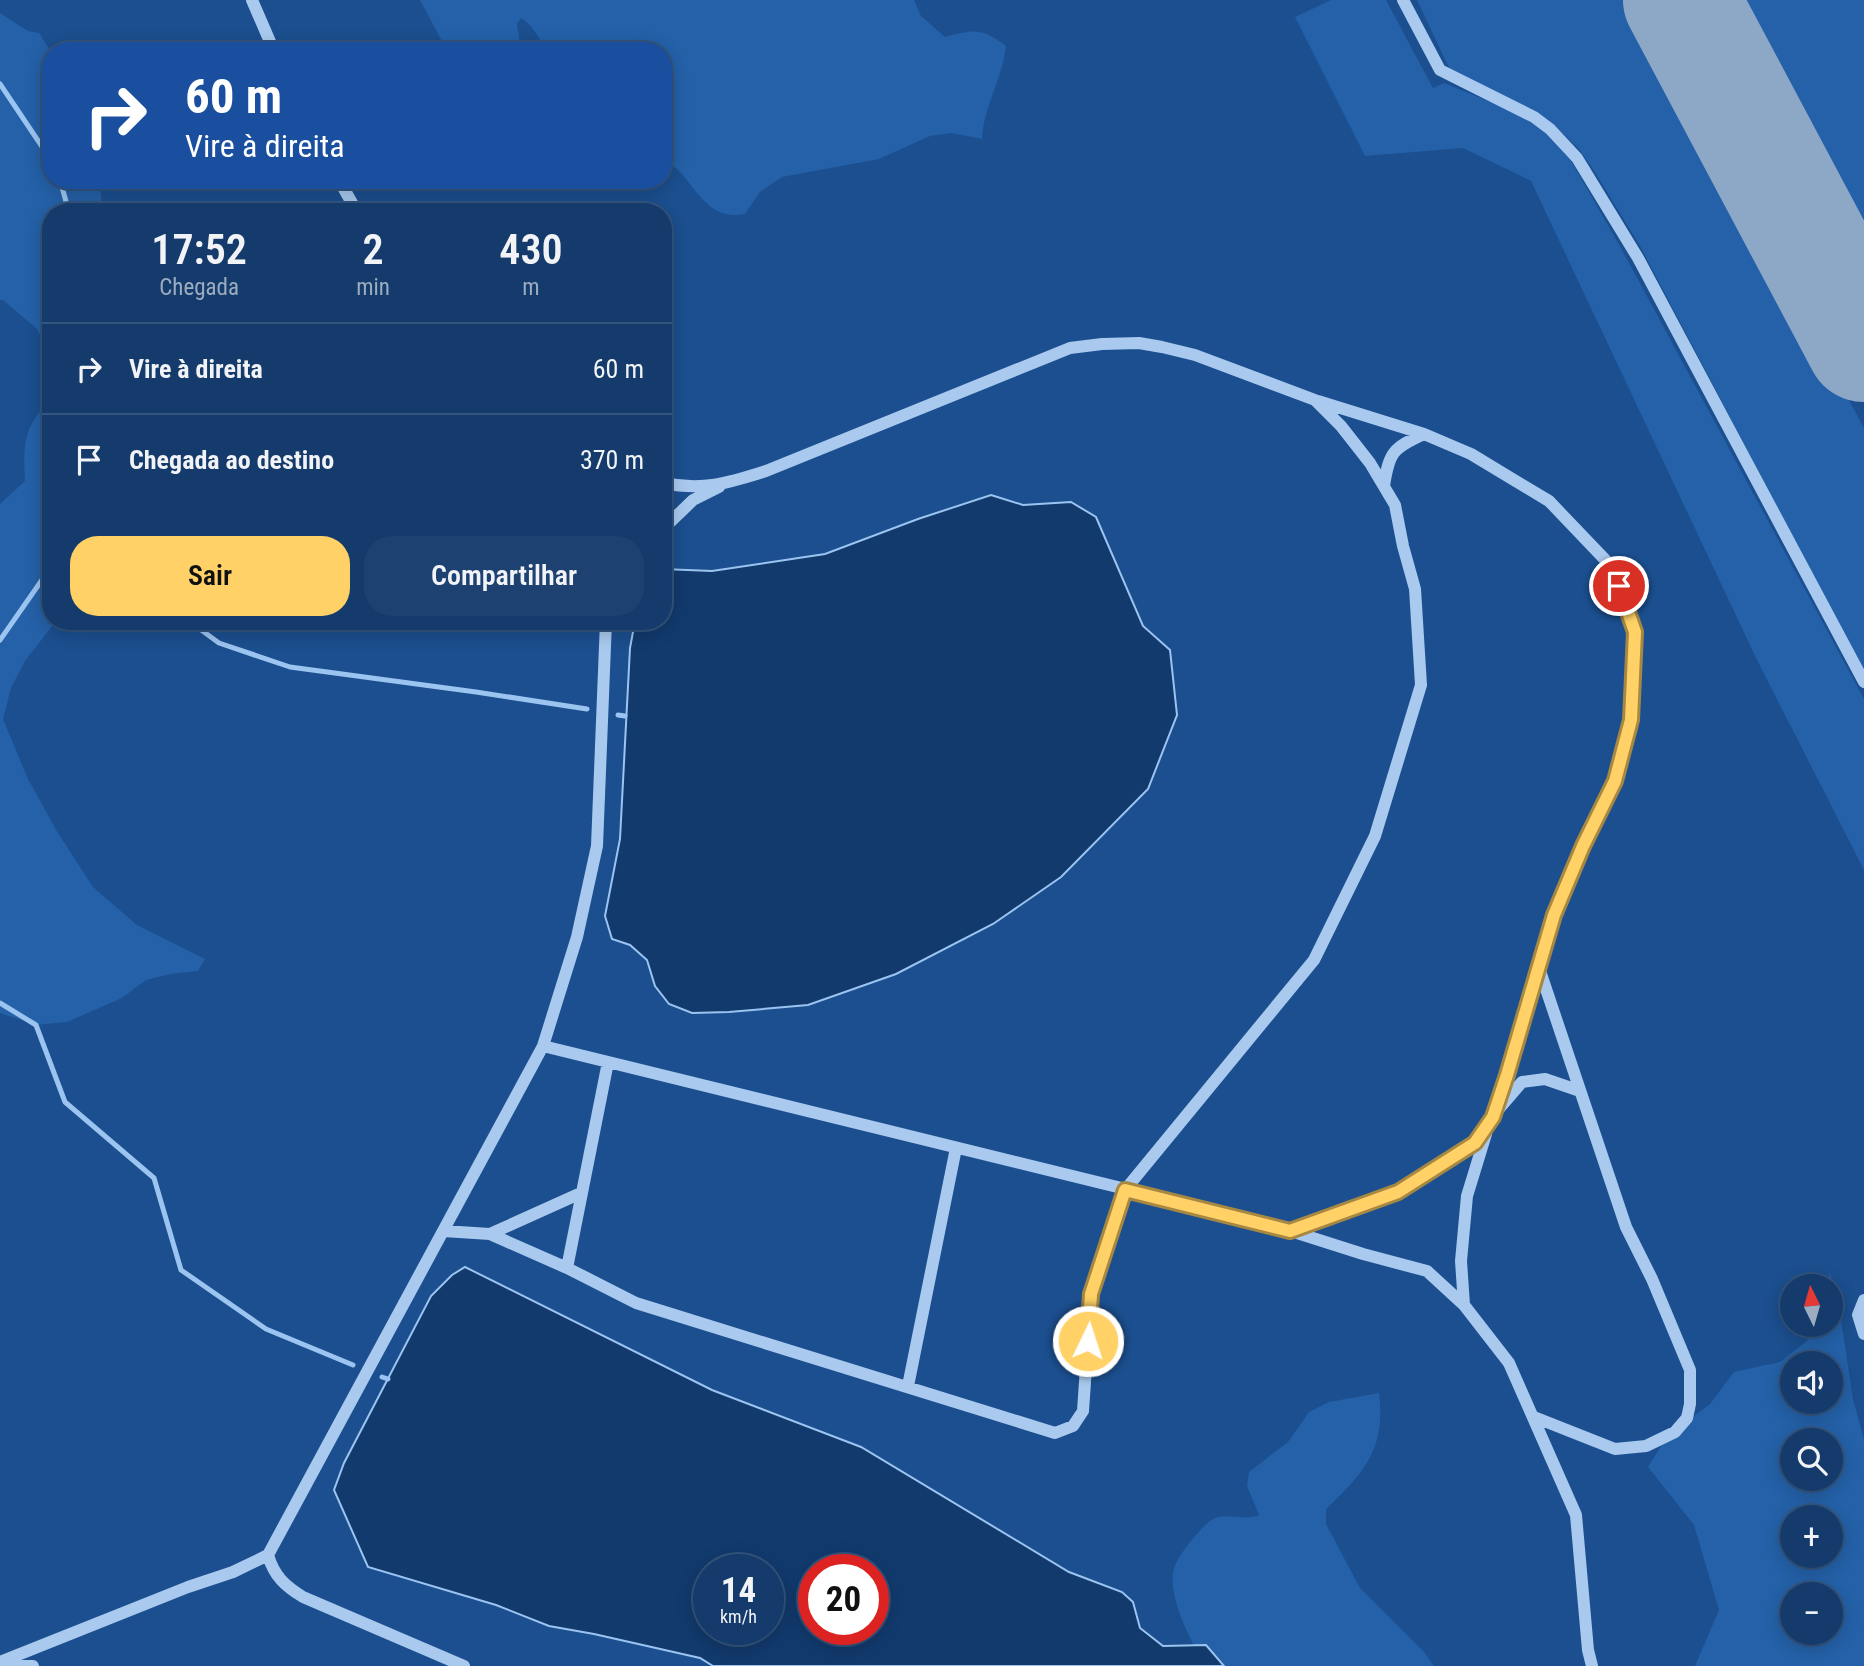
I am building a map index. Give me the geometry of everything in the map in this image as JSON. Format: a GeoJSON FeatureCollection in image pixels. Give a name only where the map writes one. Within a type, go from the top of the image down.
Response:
{"type":"FeatureCollection","features":[{"type":"Feature","properties":{"kind":"street"},"geometry":{"type":"LineString","coordinates":[[252,0],[270,42]]}},
{"type":"Feature","properties":{"kind":"street"},"geometry":{"type":"LineString","coordinates":[[1403,0],[1440,70],[1535,117],[1577,158],[1638,258],[1864,682]]}},
{"type":"Feature","properties":{"kind":"street"},"geometry":{"type":"LineString","coordinates":[[672,520],[693,500],[722,485],[766,471],[1070,348],[1139,343],[1195,355],[1315,400],[1424,434],[1471,454],[1549,501],[1614,569],[1635,632],[1631,720],[1615,781],[1583,846],[1554,915],[1493,1117],[1475,1164],[1466,1196],[1461,1261],[1464,1305]]}},
{"type":"Feature","properties":{"kind":"street"},"geometry":{"type":"LineString","coordinates":[[443,1231],[490,1234],[567,1268],[636,1303],[1055,1433],[1073,1426],[1083,1411],[1091,1294],[1125,1190],[1314,960],[1375,836],[1420,685],[1415,589],[1395,505],[1370,463],[1341,426],[1315,400]]}},
{"type":"Feature","properties":{"kind":"street"},"geometry":{"type":"LineString","coordinates":[[1384,486],[1387,465],[1399,446],[1424,434]]}},
{"type":"Feature","properties":{"kind":"street"},"geometry":{"type":"LineString","coordinates":[[672,484],[722,485]]}},
{"type":"Feature","properties":{"kind":"street"},"geometry":{"type":"LineString","coordinates":[[0,1663],[188,1587],[233,1572],[268,1555],[542,1046],[577,937],[597,846],[606,630]]}},
{"type":"Feature","properties":{"kind":"street"},"geometry":{"type":"LineString","coordinates":[[1534,1416],[1615,1449],[1646,1446],[1675,1432],[1687,1418],[1690,1404],[1690,1370],[1652,1279],[1626,1227],[1539,968]]}},
{"type":"Feature","properties":{"kind":"street"},"geometry":{"type":"LineString","coordinates":[[542,1046],[1290,1231],[1427,1271],[1464,1305],[1509,1363],[1576,1516],[1588,1650],[1592,1666]]}},
{"type":"Feature","properties":{"kind":"street"},"geometry":{"type":"LineString","coordinates":[[567,1268],[608,1062]]}},
{"type":"Feature","properties":{"kind":"street"},"geometry":{"type":"LineString","coordinates":[[1290,1231],[1398,1192],[1475,1143],[1522,1082],[1545,1079],[1580,1091]]}},
{"type":"Feature","properties":{"kind":"street"},"geometry":{"type":"LineString","coordinates":[[908,1386],[956,1148]]}},
{"type":"Feature","properties":{"kind":"street"},"geometry":{"type":"LineString","coordinates":[[490,1234],[581,1193]]}},
{"type":"Feature","properties":{"kind":"street"},"geometry":{"type":"LineString","coordinates":[[1863,1331],[1858,1311],[1864,1300]]}},
{"type":"Feature","properties":{"kind":"street"},"geometry":{"type":"LineString","coordinates":[[268,1555],[273,1570],[284,1585],[303,1597],[464,1666]]}},
{"type":"Feature","properties":{"kind":"street"},"geometry":{"type":"LineString","coordinates":[[0,1663],[33,1666]]}},
{"type":"Feature","properties":{"kind":"shaded area"},"geometry":{"type":"Polygon","coordinates":[[[420,0],[914,0],[921,16],[945,37],[977,32],[1006,46],[1001,71],[986,115],[982,139],[952,133],[930,136],[879,159],[782,177],[760,192],[745,214],[733,215],[707,204],[672,165],[672,42],[542,42],[531,26],[521,18],[517,24],[520,42],[442,42],[420,0]]]}},
{"type":"Feature","properties":{"kind":"shaded area"},"geometry":{"type":"Polygon","coordinates":[[[1331,0],[1386,0],[1433,88],[1444,83],[1513,111],[1546,133],[1571,161],[1621,248],[1864,699],[1864,870],[1757,660],[1531,181],[1463,148],[1365,156],[1295,17],[1331,0]]]}},
{"type":"Feature","properties":{"kind":"shaded area"},"geometry":{"type":"Polygon","coordinates":[[[1417,0],[1635,0],[1864,428],[1864,672],[1640,246],[1593,169],[1578,148],[1554,125],[1530,108],[1451,72],[1417,0]]]}},
{"type":"Feature","properties":{"kind":"shaded area"},"geometry":{"type":"Polygon","coordinates":[[[1727,0],[1864,0],[1864,257],[1727,0]]]}},
{"type":"Feature","properties":{"kind":"shaded area"},"geometry":{"type":"Polygon","coordinates":[[[0,13],[28,31],[39,33],[45,42],[42,42],[42,189],[101,189],[101,203],[42,203],[42,338],[37,329],[0,300],[0,13]]]}},
{"type":"Feature","properties":{"kind":"shaded area"},"geometry":{"type":"Polygon","coordinates":[[[42,410],[42,630],[49,630],[25,661],[11,688],[3,719],[28,779],[58,833],[93,887],[137,925],[205,959],[198,971],[146,980],[122,998],[67,1022],[36,1025],[0,1013],[0,504],[25,481],[25,447],[35,419],[42,410]]]}},
{"type":"Feature","properties":{"kind":"shaded area"},"geometry":{"type":"Polygon","coordinates":[[[991,495],[1023,505],[1071,502],[1096,517],[1143,626],[1170,650],[1177,715],[1148,789],[1061,877],[993,924],[896,974],[808,1005],[692,1013],[669,1004],[655,986],[647,960],[630,945],[612,939],[605,916],[620,839],[630,648],[633,630],[672,630],[672,569],[712,571],[825,554],[991,495]]]}},
{"type":"Feature","properties":{"kind":"shaded area"},"geometry":{"type":"Polygon","coordinates":[[[465,1267],[712,1390],[861,1447],[1069,1572],[1122,1592],[1133,1602],[1140,1628],[1163,1646],[1206,1645],[1224,1666],[713,1666],[700,1658],[549,1626],[496,1605],[368,1567],[334,1490],[344,1463],[431,1296],[452,1275],[465,1267]]]}},
{"type":"Feature","properties":{"kind":"shaded area"},"geometry":{"type":"Polygon","coordinates":[[[1843,1333],[1853,1399],[1864,1440],[1864,1666],[1695,1666],[1719,1610],[1694,1525],[1648,1467],[1668,1435],[1710,1404],[1734,1372],[1780,1362],[1780,1414],[1843,1414],[1843,1351],[1794,1351],[1810,1337],[1843,1337],[1843,1333]]]}},
{"type":"Feature","properties":{"kind":"shaded area"},"geometry":{"type":"Polygon","coordinates":[[[1379,1393],[1379,1430],[1375,1445],[1361,1471],[1326,1509],[1326,1524],[1360,1588],[1424,1652],[1434,1666],[1205,1666],[1182,1618],[1174,1592],[1174,1568],[1181,1555],[1211,1520],[1223,1516],[1259,1515],[1247,1486],[1249,1472],[1288,1442],[1309,1412],[1329,1402],[1379,1393]]]}},
{"type":"Feature","properties":{"kind":"waterway"},"geometry":{"type":"LineString","coordinates":[[0,84],[42,147]]}},
{"type":"Feature","properties":{"kind":"waterway"},"geometry":{"type":"LineString","coordinates":[[63,189],[66,203]]}},
{"type":"Feature","properties":{"kind":"waterway"},"geometry":{"type":"LineString","coordinates":[[0,640],[42,580]]}},
{"type":"Feature","properties":{"kind":"waterway"},"geometry":{"type":"LineString","coordinates":[[201,630],[219,643],[290,667],[587,709]]}},
{"type":"Feature","properties":{"kind":"waterway"},"geometry":{"type":"LineString","coordinates":[[618,715],[625,716]]}},
{"type":"Feature","properties":{"kind":"waterway"},"geometry":{"type":"LineString","coordinates":[[0,1003],[36,1025],[65,1102],[154,1178],[181,1270],[266,1329],[353,1365]]}},
{"type":"Feature","properties":{"kind":"waterway"},"geometry":{"type":"LineString","coordinates":[[382,1377],[388,1379]]}},
{"type":"Feature","properties":{"kind":"runway"},"geometry":{"type":"LineString","coordinates":[[1681,0],[1864,344]]}},
{"type":"Feature","properties":{"kind":"route"},"geometry":{"type":"LineString","coordinates":[[1088,1341],[1091,1294],[1125,1190],[1290,1231],[1398,1192],[1475,1143],[1493,1117],[1554,915],[1583,846],[1615,781],[1631,720],[1635,632],[1619,586]]}}]}
